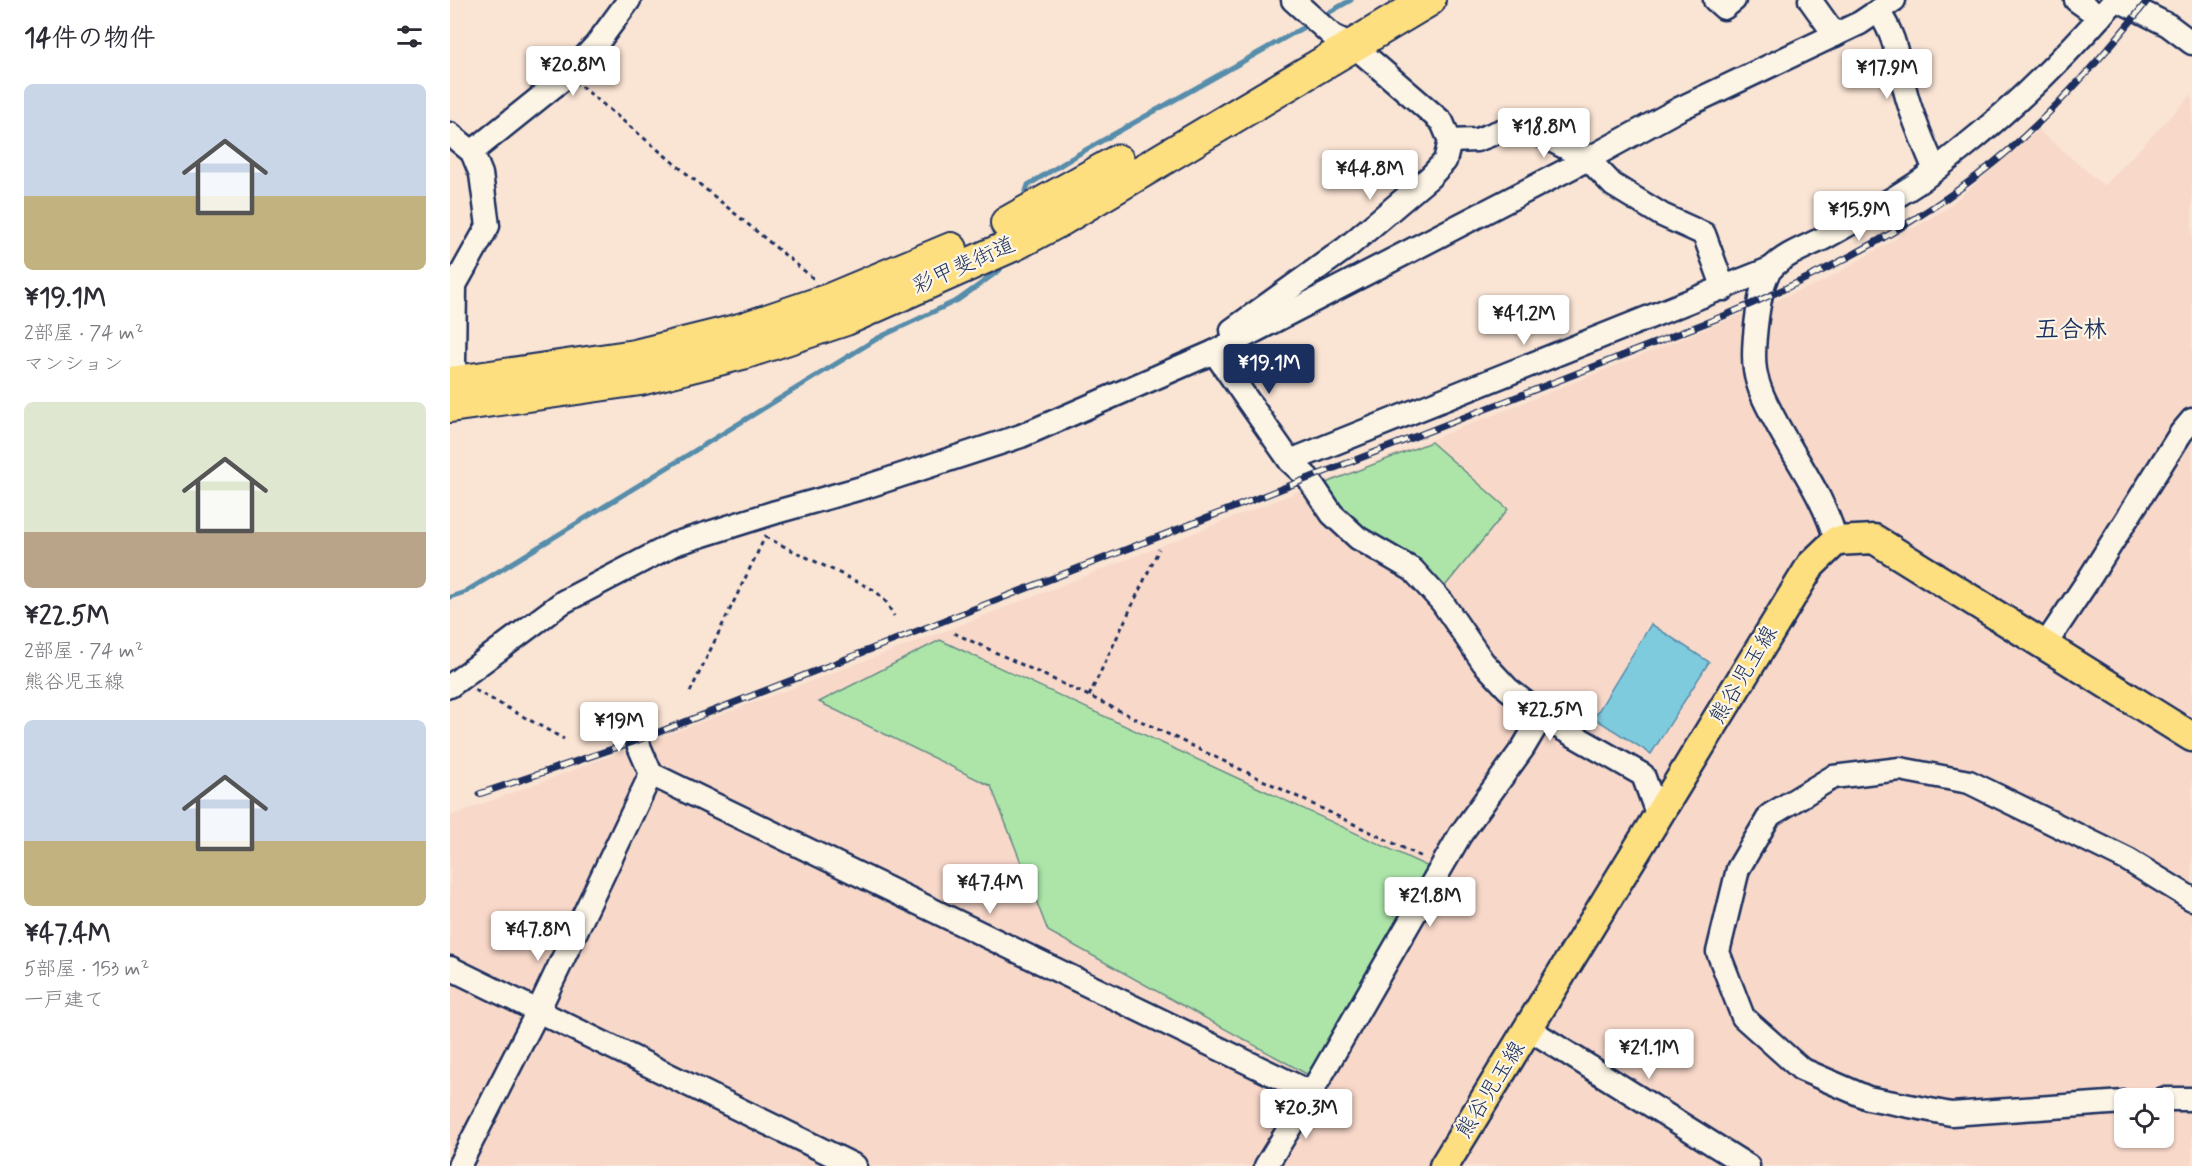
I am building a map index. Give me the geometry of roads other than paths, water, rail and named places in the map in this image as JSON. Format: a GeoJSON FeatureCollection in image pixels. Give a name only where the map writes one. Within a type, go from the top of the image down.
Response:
{"type":"FeatureCollection","features":[{"type":"Feature","properties":{"kind":"highway","name":"彩甲斐街道"},"geometry":{"type":"LineString","coordinates":[[452,390],[640,379],[746,351],[846,319],[1015,244],[1062,219],[1343,41],[1391,0]]}},
{"type":"Feature","properties":{"kind":"highway","name":"彩甲斐街道"},"geometry":{"type":"LineString","coordinates":[[452,390],[635,356],[740,330],[829,300],[927,260],[1021,217],[1343,41],[1429,0]]}},
{"type":"Feature","properties":{"kind":"main road"},"geometry":{"type":"LineString","coordinates":[[1836,541],[1874,540],[2192,737]]}},
{"type":"Feature","properties":{"kind":"main road","name":"熊谷児玉線"},"geometry":{"type":"LineString","coordinates":[[1444,1166],[1811,565],[1836,541]]}},
{"type":"Feature","properties":{"kind":"street"},"geometry":{"type":"LineString","coordinates":[[472,152],[568,75],[596,45],[629,0]]}},
{"type":"Feature","properties":{"kind":"street"},"geometry":{"type":"LineString","coordinates":[[1214,352],[1230,332],[1346,248],[1430,177],[1444,161],[1450,141],[1442,122],[1293,0]]}},
{"type":"Feature","properties":{"kind":"street"},"geometry":{"type":"LineString","coordinates":[[1715,0],[1724,8],[1734,0]]}},
{"type":"Feature","properties":{"kind":"street"},"geometry":{"type":"LineString","coordinates":[[1810,0],[1834,35]]}},
{"type":"Feature","properties":{"kind":"street"},"geometry":{"type":"LineString","coordinates":[[2076,0],[2100,17]]}},
{"type":"Feature","properties":{"kind":"street"},"geometry":{"type":"LineString","coordinates":[[1290,461],[1772,268],[1864,216],[1935,170],[2024,97],[2116,0],[2168,25],[2192,43]]}},
{"type":"Feature","properties":{"kind":"street"},"geometry":{"type":"LineString","coordinates":[[454,684],[563,602],[674,544],[776,512],[865,488],[1021,436],[1214,352],[1588,159],[1679,109],[1860,23],[1886,6],[1889,28],[1905,92],[1935,170]]}},
{"type":"Feature","properties":{"kind":"street"},"geometry":{"type":"LineString","coordinates":[[1450,141],[1477,140],[1519,124],[1588,159],[1613,185],[1662,215],[1704,234],[1724,289]]}},
{"type":"Feature","properties":{"kind":"street"},"geometry":{"type":"LineString","coordinates":[[450,134],[472,152],[481,174],[488,226],[455,285],[452,390]]}},
{"type":"Feature","properties":{"kind":"street"},"geometry":{"type":"LineString","coordinates":[[1772,268],[1764,282],[1754,344],[1755,370],[1762,396],[1825,508],[1836,541]]}},
{"type":"Feature","properties":{"kind":"street"},"geometry":{"type":"LineString","coordinates":[[1214,352],[1290,461],[1308,478],[1332,514],[1358,538],[1413,570],[1442,602],[1483,662],[1508,689],[1542,716],[1643,775],[1658,816]]}},
{"type":"Feature","properties":{"kind":"street"},"geometry":{"type":"LineString","coordinates":[[2045,645],[2090,579],[2181,433],[2192,420]]}},
{"type":"Feature","properties":{"kind":"street"},"geometry":{"type":"LineString","coordinates":[[626,716],[651,774],[1311,1093]]}},
{"type":"Feature","properties":{"kind":"street"},"geometry":{"type":"LineString","coordinates":[[1266,1166],[1311,1093],[1460,835],[1523,748],[1542,716]]}},
{"type":"Feature","properties":{"kind":"street"},"geometry":{"type":"LineString","coordinates":[[2114,1103],[1951,1114],[1868,1098],[1801,1069],[1743,1017],[1719,952],[1738,869],[1770,815],[1833,777],[1900,769],[1969,782],[2128,860],[2192,899]]}},
{"type":"Feature","properties":{"kind":"street"},"geometry":{"type":"LineString","coordinates":[[459,1166],[537,1011],[651,774]]}},
{"type":"Feature","properties":{"kind":"street"},"geometry":{"type":"LineString","coordinates":[[450,968],[855,1166]]}},
{"type":"Feature","properties":{"kind":"street"},"geometry":{"type":"LineString","coordinates":[[1529,1029],[1748,1166]]}},
{"type":"Feature","properties":{"kind":"street"},"geometry":{"type":"LineString","coordinates":[[2174,1099],[2192,1099]]}},
{"type":"Feature","properties":{"kind":"water"},"geometry":{"type":"Polygon","coordinates":[[[1651,624],[1709,662],[1651,754],[1594,718],[1651,624]]]}},
{"type":"Feature","properties":{"kind":"waterway"},"geometry":{"type":"LineString","coordinates":[[1321,17],[1351,0]]}},
{"type":"Feature","properties":{"kind":"waterway"},"geometry":{"type":"LineString","coordinates":[[1023,200],[1028,185],[1082,152],[1311,23]]}},
{"type":"Feature","properties":{"kind":"waterway"},"geometry":{"type":"LineString","coordinates":[[450,597],[465,592],[878,338],[958,300],[1000,270],[1001,266]]}},
{"type":"Feature","properties":{"kind":"railway"},"geometry":{"type":"LineString","coordinates":[[479,794],[636,741],[1726,315],[1801,281],[1909,223],[1977,176],[2009,150],[2082,78],[2148,0]]}},
{"type":"Feature","properties":{"kind":"district","name":"五合林"},"geometry":{"type":"Point","coordinates":[2071,330]}}]}
